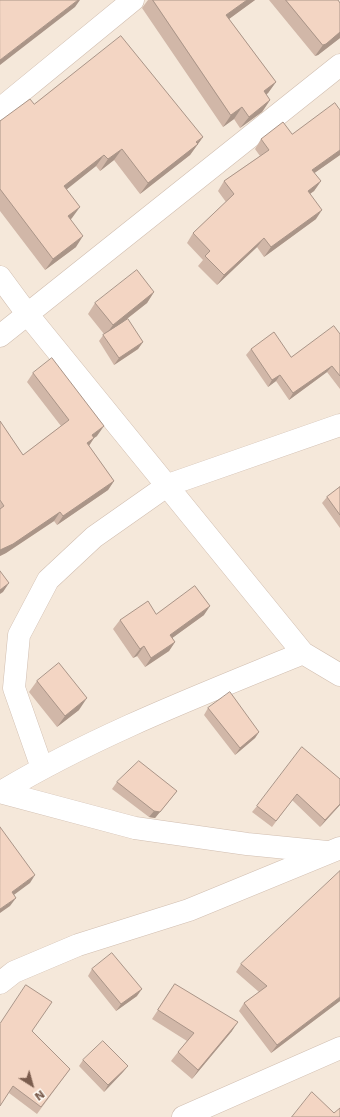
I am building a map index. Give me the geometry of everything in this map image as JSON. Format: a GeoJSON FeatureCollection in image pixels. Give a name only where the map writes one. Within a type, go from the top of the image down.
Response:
{"type":"FeatureCollection","features":[{"type":"Feature","properties":{"kind":"street"},"geometry":{"type":"LineString","coordinates":[[0,109],[132,0]]}},
{"type":"Feature","properties":{"kind":"street"},"geometry":{"type":"LineString","coordinates":[[0,336],[340,65]]}},
{"type":"Feature","properties":{"kind":"street"},"geometry":{"type":"LineString","coordinates":[[0,277],[28,315],[168,485],[303,653],[340,675]]}},
{"type":"Feature","properties":{"kind":"street"},"geometry":{"type":"LineString","coordinates":[[42,768],[14,688],[19,635],[48,580],[94,537],[168,485],[340,425]]}},
{"type":"Feature","properties":{"kind":"street"},"geometry":{"type":"LineString","coordinates":[[1,792],[42,768],[135,723],[303,653]]}},
{"type":"Feature","properties":{"kind":"street"},"geometry":{"type":"LineString","coordinates":[[1,792],[135,828],[247,844],[335,850]]}},
{"type":"Feature","properties":{"kind":"street"},"geometry":{"type":"LineString","coordinates":[[0,983],[14,972],[78,945],[189,910],[335,850]]}},
{"type":"Feature","properties":{"kind":"street"},"geometry":{"type":"LineString","coordinates":[[183,1117],[340,1048]]}},
{"type":"Feature","properties":{"kind":"shaded area"},"geometry":{"type":"Polygon","coordinates":[[[0,0],[340,0],[340,1117],[0,1117],[0,0]]]}},
{"type":"Feature","properties":{"kind":"building"},"geometry":{"type":"Polygon","coordinates":[[[0,0],[78,0],[0,60],[0,0]]]}},
{"type":"Feature","properties":{"kind":"building"},"geometry":{"type":"Polygon","coordinates":[[[153,0],[247,0],[226,15],[276,82],[264,91],[270,100],[249,117],[242,107],[231,115],[153,0]]]}},
{"type":"Feature","properties":{"kind":"building"},"geometry":{"type":"Polygon","coordinates":[[[286,0],[338,0],[340,3],[340,32],[323,45],[286,0]]]}},
{"type":"Feature","properties":{"kind":"building"},"geometry":{"type":"Polygon","coordinates":[[[121,36],[203,137],[196,142],[198,144],[148,183],[122,149],[108,159],[104,155],[64,186],[80,207],[68,216],[83,236],[53,259],[0,189],[0,121],[30,99],[34,104],[121,36]]]}},
{"type":"Feature","properties":{"kind":"building"},"geometry":{"type":"Polygon","coordinates":[[[335,103],[340,110],[340,150],[312,170],[321,181],[308,191],[322,210],[271,247],[264,238],[224,275],[205,256],[210,251],[193,233],[234,194],[224,181],[269,150],[261,139],[283,122],[292,134],[335,103]]]}},
{"type":"Feature","properties":{"kind":"building"},"geometry":{"type":"Polygon","coordinates":[[[137,270],[154,292],[113,325],[95,303],[137,270]]]}},
{"type":"Feature","properties":{"kind":"building"},"geometry":{"type":"Polygon","coordinates":[[[128,319],[143,342],[119,358],[103,335],[128,319]]]}},
{"type":"Feature","properties":{"kind":"building"},"geometry":{"type":"Polygon","coordinates":[[[334,326],[340,334],[340,376],[332,366],[293,393],[280,375],[272,380],[251,349],[274,332],[291,357],[334,326]]]}},
{"type":"Feature","properties":{"kind":"building"},"geometry":{"type":"Polygon","coordinates":[[[52,358],[104,426],[92,435],[94,438],[87,443],[114,481],[63,516],[60,512],[13,544],[0,550],[0,509],[4,506],[0,500],[0,421],[23,455],[69,420],[33,373],[52,358]]]}},
{"type":"Feature","properties":{"kind":"building"},"geometry":{"type":"Polygon","coordinates":[[[340,487],[340,515],[327,497],[340,487]]]}},
{"type":"Feature","properties":{"kind":"building"},"geometry":{"type":"Polygon","coordinates":[[[0,571],[9,583],[0,590],[0,571]]]}},
{"type":"Feature","properties":{"kind":"building"},"geometry":{"type":"Polygon","coordinates":[[[195,586],[210,606],[170,635],[175,642],[151,658],[144,646],[140,649],[120,620],[148,601],[156,614],[195,586]]]}},
{"type":"Feature","properties":{"kind":"building"},"geometry":{"type":"Polygon","coordinates":[[[59,663],[87,698],[65,716],[37,681],[59,663]]]}},
{"type":"Feature","properties":{"kind":"building"},"geometry":{"type":"Polygon","coordinates":[[[230,692],[259,732],[240,748],[208,708],[230,692]]]}},
{"type":"Feature","properties":{"kind":"building"},"geometry":{"type":"Polygon","coordinates":[[[302,747],[340,779],[340,804],[325,820],[297,794],[276,821],[257,806],[302,747]]]}},
{"type":"Feature","properties":{"kind":"building"},"geometry":{"type":"Polygon","coordinates":[[[139,761],[177,791],[160,812],[154,811],[117,782],[139,761]]]}},
{"type":"Feature","properties":{"kind":"building"},"geometry":{"type":"Polygon","coordinates":[[[0,827],[35,875],[12,892],[16,898],[0,909],[0,827]]]}},
{"type":"Feature","properties":{"kind":"building"},"geometry":{"type":"Polygon","coordinates":[[[340,871],[340,997],[277,1045],[244,1003],[267,986],[241,964],[340,871]]]}},
{"type":"Feature","properties":{"kind":"building"},"geometry":{"type":"Polygon","coordinates":[[[112,953],[142,989],[121,1004],[92,969],[112,953]]]}},
{"type":"Feature","properties":{"kind":"building"},"geometry":{"type":"Polygon","coordinates":[[[175,984],[238,1022],[198,1070],[178,1052],[194,1033],[158,1010],[175,984]]]}},
{"type":"Feature","properties":{"kind":"building"},"geometry":{"type":"Polygon","coordinates":[[[26,985],[52,1002],[32,1031],[70,1069],[41,1107],[13,1086],[0,1106],[0,1024],[26,985]]]}},
{"type":"Feature","properties":{"kind":"building"},"geometry":{"type":"Polygon","coordinates":[[[103,1041],[128,1066],[108,1085],[83,1060],[103,1041]]]}},
{"type":"Feature","properties":{"kind":"building"},"geometry":{"type":"Polygon","coordinates":[[[312,1092],[334,1113],[340,1108],[340,1117],[292,1117],[312,1092]]]}}]}
